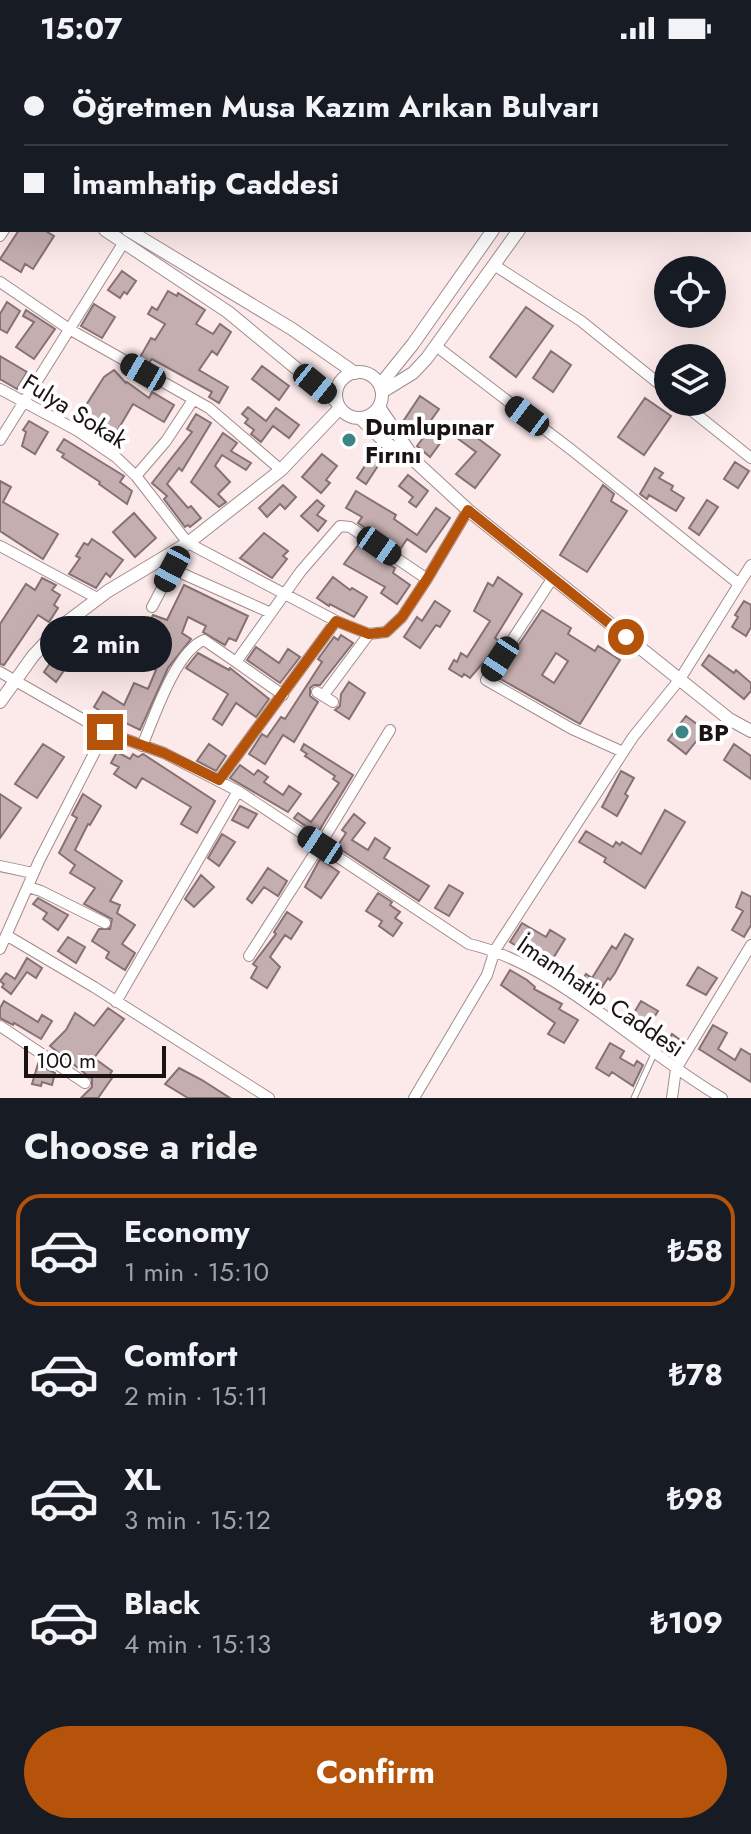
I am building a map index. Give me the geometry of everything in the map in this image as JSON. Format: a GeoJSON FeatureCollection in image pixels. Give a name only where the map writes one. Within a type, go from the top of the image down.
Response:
{"type":"FeatureCollection","features":[{"type":"Feature","properties":{"kind":"street"},"geometry":{"type":"LineString","coordinates":[[360,418],[374,413],[379,407],[381,389],[492,232]]}},
{"type":"Feature","properties":{"kind":"street"},"geometry":{"type":"LineString","coordinates":[[381,389],[413,373],[518,232]]}},
{"type":"Feature","properties":{"kind":"street"},"geometry":{"type":"LineString","coordinates":[[0,440],[126,236]]}},
{"type":"Feature","properties":{"kind":"street"},"geometry":{"type":"LineString","coordinates":[[126,236],[292,329],[355,373],[369,374],[381,389]]}},
{"type":"Feature","properties":{"kind":"street"},"geometry":{"type":"LineString","coordinates":[[126,236],[228,312],[346,414],[360,418],[385,442],[417,463],[468,510],[552,579],[729,719],[751,731]]}},
{"type":"Feature","properties":{"kind":"street"},"geometry":{"type":"LineString","coordinates":[[494,265],[581,321],[654,380]]}},
{"type":"Feature","properties":{"kind":"street"},"geometry":{"type":"LineString","coordinates":[[0,282],[69,329],[221,417],[281,470]]}},
{"type":"Feature","properties":{"kind":"street"},"geometry":{"type":"LineString","coordinates":[[436,346],[739,584]]}},
{"type":"Feature","properties":{"kind":"street"},"geometry":{"type":"LineString","coordinates":[[0,702],[33,656],[59,628],[97,598],[188,543],[281,470],[339,405],[338,387],[342,380],[355,373]]}},
{"type":"Feature","properties":{"kind":"street","name":"Fulya Sokak"},"geometry":{"type":"LineString","coordinates":[[0,389],[78,431],[116,457],[136,476],[188,543]]}},
{"type":"Feature","properties":{"kind":"street"},"geometry":{"type":"LineString","coordinates":[[136,476],[166,441],[193,400]]}},
{"type":"Feature","properties":{"kind":"street"},"geometry":{"type":"LineString","coordinates":[[379,407],[417,463]]}},
{"type":"Feature","properties":{"kind":"street"},"geometry":{"type":"LineString","coordinates":[[698,416],[751,458]]}},
{"type":"Feature","properties":{"kind":"street"},"geometry":{"type":"LineString","coordinates":[[188,543],[336,621],[369,634],[386,632],[402,617],[468,510]]}},
{"type":"Feature","properties":{"kind":"street"},"geometry":{"type":"LineString","coordinates":[[236,662],[285,593],[340,526],[350,527],[427,579]]}},
{"type":"Feature","properties":{"kind":"street"},"geometry":{"type":"LineString","coordinates":[[0,546],[97,598]]}},
{"type":"Feature","properties":{"kind":"street"},"geometry":{"type":"LineString","coordinates":[[161,559],[172,569],[271,613]]}},
{"type":"Feature","properties":{"kind":"street"},"geometry":{"type":"LineString","coordinates":[[414,1098],[487,975],[495,950],[623,752],[680,679],[751,565]]}},
{"type":"Feature","properties":{"kind":"street"},"geometry":{"type":"LineString","coordinates":[[152,607],[172,569]]}},
{"type":"Feature","properties":{"kind":"street"},"geometry":{"type":"LineString","coordinates":[[552,579],[486,680],[572,729],[623,752]]}},
{"type":"Feature","properties":{"kind":"street"},"geometry":{"type":"LineString","coordinates":[[219,780],[336,621]]}},
{"type":"Feature","properties":{"kind":"street"},"geometry":{"type":"LineString","coordinates":[[324,697],[369,634]]}},
{"type":"Feature","properties":{"kind":"street"},"geometry":{"type":"LineString","coordinates":[[142,746],[171,679],[194,645],[204,640],[283,695]]}},
{"type":"Feature","properties":{"kind":"street","name":"İmamhatip Caddesi"},"geometry":{"type":"LineString","coordinates":[[0,672],[105,732],[164,753],[238,791],[469,944],[495,950],[556,984],[721,1098]]}},
{"type":"Feature","properties":{"kind":"street"},"geometry":{"type":"LineString","coordinates":[[249,956],[390,730]]}},
{"type":"Feature","properties":{"kind":"street"},"geometry":{"type":"LineString","coordinates":[[0,949],[33,873],[105,732]]}},
{"type":"Feature","properties":{"kind":"street"},"geometry":{"type":"LineString","coordinates":[[116,1002],[238,791]]}},
{"type":"Feature","properties":{"kind":"street"},"geometry":{"type":"LineString","coordinates":[[0,866],[33,873]]}},
{"type":"Feature","properties":{"kind":"street"},"geometry":{"type":"LineString","coordinates":[[28,887],[105,923]]}},
{"type":"Feature","properties":{"kind":"street"},"geometry":{"type":"LineString","coordinates":[[6,935],[264,1097]]}},
{"type":"Feature","properties":{"kind":"street"},"geometry":{"type":"LineString","coordinates":[[672,1098],[676,1069],[751,945]]}},
{"type":"Feature","properties":{"kind":"street"},"geometry":{"type":"LineString","coordinates":[[0,1026],[85,1083]]}},
{"type":"Feature","properties":{"kind":"lane"},"geometry":{"type":"LineString","coordinates":[[634,1098],[654,1054]]}},
{"type":"Feature","properties":{"kind":"building"},"geometry":{"type":"Polygon","coordinates":[[[18,232],[47,232],[54,236],[33,269],[25,264],[21,272],[0,259],[18,232]]]}},
{"type":"Feature","properties":{"kind":"building"},"geometry":{"type":"Polygon","coordinates":[[[122,271],[136,281],[120,298],[108,290],[122,271]]]}},
{"type":"Feature","properties":{"kind":"building"},"geometry":{"type":"Polygon","coordinates":[[[168,291],[177,296],[178,293],[205,310],[196,324],[213,334],[220,324],[231,332],[217,355],[212,351],[199,370],[228,387],[219,403],[209,397],[212,392],[152,359],[148,364],[139,359],[151,338],[155,340],[165,324],[148,314],[152,307],[157,310],[168,291]]]}},
{"type":"Feature","properties":{"kind":"building"},"geometry":{"type":"Polygon","coordinates":[[[7,302],[20,311],[7,333],[0,329],[0,314],[7,302]]]}},
{"type":"Feature","properties":{"kind":"building"},"geometry":{"type":"Polygon","coordinates":[[[94,304],[115,317],[102,338],[81,326],[94,304]]]}},
{"type":"Feature","properties":{"kind":"building"},"geometry":{"type":"Polygon","coordinates":[[[526,307],[553,326],[516,377],[490,357],[526,307]]]}},
{"type":"Feature","properties":{"kind":"building"},"geometry":{"type":"Polygon","coordinates":[[[26,310],[55,329],[34,359],[16,347],[34,322],[23,316],[26,310]]]}},
{"type":"Feature","properties":{"kind":"building"},"geometry":{"type":"Polygon","coordinates":[[[551,351],[571,365],[553,392],[533,378],[551,351]]]}},
{"type":"Feature","properties":{"kind":"building"},"geometry":{"type":"Polygon","coordinates":[[[0,356],[27,372],[17,389],[0,379],[0,356]]]}},
{"type":"Feature","properties":{"kind":"building"},"geometry":{"type":"Polygon","coordinates":[[[262,366],[289,386],[279,400],[252,379],[262,366]]]}},
{"type":"Feature","properties":{"kind":"building"},"geometry":{"type":"Polygon","coordinates":[[[114,370],[126,383],[149,398],[152,392],[174,405],[164,422],[133,404],[110,443],[76,421],[104,377],[114,370]]]}},
{"type":"Feature","properties":{"kind":"building"},"geometry":{"type":"Polygon","coordinates":[[[420,396],[439,409],[427,426],[444,438],[430,457],[417,446],[423,438],[402,423],[420,396]]]}},
{"type":"Feature","properties":{"kind":"building"},"geometry":{"type":"Polygon","coordinates":[[[645,398],[654,404],[654,416],[671,416],[644,455],[618,437],[645,398]]]}},
{"type":"Feature","properties":{"kind":"building"},"geometry":{"type":"Polygon","coordinates":[[[248,407],[266,421],[276,408],[299,425],[289,438],[273,426],[261,442],[251,434],[254,430],[245,423],[248,419],[242,414],[248,407]]]}},
{"type":"Feature","properties":{"kind":"building"},"geometry":{"type":"Polygon","coordinates":[[[196,414],[211,423],[182,471],[179,468],[167,484],[201,518],[190,527],[185,527],[164,499],[167,496],[152,483],[192,432],[187,429],[196,414]]]}},
{"type":"Feature","properties":{"kind":"building"},"geometry":{"type":"Polygon","coordinates":[[[29,421],[48,432],[35,454],[22,446],[26,432],[23,430],[29,421]]]}},
{"type":"Feature","properties":{"kind":"building"},"geometry":{"type":"Polygon","coordinates":[[[460,425],[500,455],[475,488],[456,474],[476,452],[453,435],[460,425]]]}},
{"type":"Feature","properties":{"kind":"building"},"geometry":{"type":"Polygon","coordinates":[[[223,433],[237,443],[231,451],[251,463],[246,470],[222,455],[215,466],[230,482],[218,494],[226,502],[219,507],[191,482],[223,433]]]}},
{"type":"Feature","properties":{"kind":"building"},"geometry":{"type":"Polygon","coordinates":[[[64,439],[124,476],[120,482],[132,491],[127,504],[62,457],[64,454],[57,450],[64,439]]]}},
{"type":"Feature","properties":{"kind":"building"},"geometry":{"type":"Polygon","coordinates":[[[376,449],[385,455],[366,484],[357,478],[376,449]]]}},
{"type":"Feature","properties":{"kind":"building"},"geometry":{"type":"Polygon","coordinates":[[[322,454],[337,466],[326,480],[330,483],[321,493],[302,477],[322,454]]]}},
{"type":"Feature","properties":{"kind":"building"},"geometry":{"type":"Polygon","coordinates":[[[735,462],[749,471],[738,488],[724,479],[735,462]]]}},
{"type":"Feature","properties":{"kind":"building"},"geometry":{"type":"Polygon","coordinates":[[[655,468],[663,473],[659,478],[673,486],[671,490],[684,498],[676,511],[649,495],[647,499],[640,494],[655,468]]]}},
{"type":"Feature","properties":{"kind":"building"},"geometry":{"type":"Polygon","coordinates":[[[408,475],[428,491],[416,507],[409,502],[413,497],[399,486],[408,475]]]}},
{"type":"Feature","properties":{"kind":"building"},"geometry":{"type":"Polygon","coordinates":[[[0,481],[11,487],[3,502],[58,534],[43,559],[0,531],[0,481]]]}},
{"type":"Feature","properties":{"kind":"building"},"geometry":{"type":"Polygon","coordinates":[[[283,485],[296,497],[285,509],[280,504],[267,517],[259,508],[283,485]]]}},
{"type":"Feature","properties":{"kind":"building"},"geometry":{"type":"Polygon","coordinates":[[[603,485],[614,494],[611,501],[627,511],[587,572],[560,555],[603,485]]]}},
{"type":"Feature","properties":{"kind":"building"},"geometry":{"type":"Polygon","coordinates":[[[356,491],[396,515],[394,519],[417,535],[436,508],[450,518],[426,552],[407,539],[399,551],[358,523],[362,517],[346,508],[356,491]]]}},
{"type":"Feature","properties":{"kind":"building"},"geometry":{"type":"Polygon","coordinates":[[[317,500],[324,506],[317,515],[326,521],[318,531],[301,516],[317,500]]]}},
{"type":"Feature","properties":{"kind":"building"},"geometry":{"type":"Polygon","coordinates":[[[707,500],[718,507],[699,535],[689,528],[707,500]]]}},
{"type":"Feature","properties":{"kind":"building"},"geometry":{"type":"Polygon","coordinates":[[[134,513],[156,538],[135,557],[113,532],[134,513]]]}},
{"type":"Feature","properties":{"kind":"building"},"geometry":{"type":"Polygon","coordinates":[[[264,533],[288,551],[283,556],[287,559],[272,578],[240,558],[264,533]]]}},
{"type":"Feature","properties":{"kind":"building"},"geometry":{"type":"Polygon","coordinates":[[[92,539],[123,560],[110,577],[106,573],[96,588],[69,574],[80,558],[76,556],[84,543],[88,545],[92,539]]]}},
{"type":"Feature","properties":{"kind":"building"},"geometry":{"type":"Polygon","coordinates":[[[358,545],[395,568],[393,573],[410,585],[397,604],[381,593],[385,587],[344,564],[358,545]]]}},
{"type":"Feature","properties":{"kind":"building"},"geometry":{"type":"Polygon","coordinates":[[[333,577],[350,590],[352,588],[367,597],[354,617],[317,598],[333,577]]]}},
{"type":"Feature","properties":{"kind":"building"},"geometry":{"type":"Polygon","coordinates":[[[498,577],[522,594],[495,638],[499,641],[488,657],[470,678],[464,674],[462,677],[449,669],[461,653],[467,657],[490,621],[474,611],[488,583],[493,586],[498,577]]]}},
{"type":"Feature","properties":{"kind":"building"},"geometry":{"type":"Polygon","coordinates":[[[42,578],[56,585],[52,590],[60,595],[54,605],[58,608],[49,622],[38,615],[4,665],[0,664],[0,624],[26,584],[35,590],[42,578]]]}},
{"type":"Feature","properties":{"kind":"building"},"geometry":{"type":"Polygon","coordinates":[[[184,585],[248,616],[236,641],[229,638],[225,645],[203,632],[206,626],[188,617],[182,633],[191,639],[168,668],[140,730],[126,723],[122,730],[115,727],[118,722],[94,707],[103,692],[124,705],[134,683],[148,689],[156,670],[152,668],[168,641],[145,630],[153,615],[167,620],[184,585]]]}},
{"type":"Feature","properties":{"kind":"building"},"geometry":{"type":"Polygon","coordinates":[[[435,601],[450,611],[420,648],[404,637],[417,617],[422,621],[435,601]]]}},
{"type":"Feature","properties":{"kind":"building"},"geometry":{"type":"Polygon","coordinates":[[[744,601],[751,605],[751,627],[746,636],[732,627],[744,601]]]}},
{"type":"Feature","properties":{"kind":"building"},"geometry":{"type":"Polygon","coordinates":[[[542,610],[571,628],[568,634],[595,651],[598,646],[620,660],[580,724],[497,677],[542,610]],[[556,653],[542,675],[554,683],[568,661],[556,653]]]}},
{"type":"Feature","properties":{"kind":"building"},"geometry":{"type":"Polygon","coordinates":[[[341,635],[353,643],[320,685],[310,688],[310,696],[318,702],[294,742],[283,735],[265,764],[249,754],[262,734],[267,737],[281,717],[285,719],[322,662],[318,659],[334,637],[338,640],[341,635]]]}},
{"type":"Feature","properties":{"kind":"building"},"geometry":{"type":"Polygon","coordinates":[[[61,647],[74,656],[56,682],[44,672],[61,647]]]}},
{"type":"Feature","properties":{"kind":"building"},"geometry":{"type":"Polygon","coordinates":[[[256,647],[279,663],[288,649],[300,657],[280,683],[247,660],[256,647]]]}},
{"type":"Feature","properties":{"kind":"building"},"geometry":{"type":"Polygon","coordinates":[[[198,653],[230,668],[269,699],[256,717],[236,703],[222,725],[213,719],[228,694],[186,668],[198,653]]]}},
{"type":"Feature","properties":{"kind":"building"},"geometry":{"type":"Polygon","coordinates":[[[709,655],[734,673],[736,670],[751,683],[751,691],[744,699],[702,665],[709,655]]]}},
{"type":"Feature","properties":{"kind":"building"},"geometry":{"type":"Polygon","coordinates":[[[349,682],[365,693],[349,719],[335,710],[340,706],[341,694],[349,682]]]}},
{"type":"Feature","properties":{"kind":"building"},"geometry":{"type":"Polygon","coordinates":[[[686,716],[705,730],[686,754],[668,740],[686,716]]]}},
{"type":"Feature","properties":{"kind":"building"},"geometry":{"type":"Polygon","coordinates":[[[43,744],[64,757],[37,798],[15,784],[43,744]]]}},
{"type":"Feature","properties":{"kind":"building"},"geometry":{"type":"Polygon","coordinates":[[[209,744],[226,756],[216,771],[197,761],[209,744]]]}},
{"type":"Feature","properties":{"kind":"building"},"geometry":{"type":"Polygon","coordinates":[[[304,744],[353,775],[317,834],[294,818],[298,813],[311,822],[339,783],[333,779],[335,776],[305,756],[307,754],[301,750],[304,744]]]}},
{"type":"Feature","properties":{"kind":"building"},"geometry":{"type":"Polygon","coordinates":[[[734,744],[751,756],[751,779],[724,760],[734,744]]]}},
{"type":"Feature","properties":{"kind":"building"},"geometry":{"type":"Polygon","coordinates":[[[117,752],[130,759],[133,754],[138,757],[143,754],[215,801],[197,833],[181,824],[191,807],[142,778],[136,788],[114,774],[119,767],[111,763],[117,752]]]}},
{"type":"Feature","properties":{"kind":"building"},"geometry":{"type":"Polygon","coordinates":[[[240,765],[254,775],[258,770],[268,777],[264,782],[283,795],[289,786],[301,794],[288,812],[230,778],[240,765]]]}},
{"type":"Feature","properties":{"kind":"building"},"geometry":{"type":"Polygon","coordinates":[[[621,771],[634,778],[617,816],[602,807],[621,771]]]}},
{"type":"Feature","properties":{"kind":"building"},"geometry":{"type":"Polygon","coordinates":[[[0,794],[21,808],[0,838],[0,794]]]}},
{"type":"Feature","properties":{"kind":"building"},"geometry":{"type":"Polygon","coordinates":[[[83,794],[101,806],[75,850],[122,881],[110,901],[120,905],[117,913],[135,925],[122,944],[135,953],[125,970],[106,958],[109,952],[92,941],[99,929],[110,929],[112,919],[84,904],[95,888],[70,873],[75,865],[59,853],[77,818],[72,815],[83,794]]]}},
{"type":"Feature","properties":{"kind":"building"},"geometry":{"type":"Polygon","coordinates":[[[240,806],[257,814],[248,828],[232,820],[240,806]]]}},
{"type":"Feature","properties":{"kind":"building"},"geometry":{"type":"Polygon","coordinates":[[[665,810],[685,822],[645,888],[579,842],[586,831],[613,847],[616,842],[620,845],[622,842],[641,854],[665,810]]]}},
{"type":"Feature","properties":{"kind":"building"},"geometry":{"type":"Polygon","coordinates":[[[354,814],[365,823],[352,840],[368,850],[375,838],[390,848],[384,858],[429,886],[419,901],[337,847],[346,833],[342,830],[354,814]]]}},
{"type":"Feature","properties":{"kind":"building"},"geometry":{"type":"Polygon","coordinates":[[[222,834],[235,842],[219,866],[208,858],[222,834]]]}},
{"type":"Feature","properties":{"kind":"building"},"geometry":{"type":"Polygon","coordinates":[[[320,859],[339,872],[321,898],[305,887],[320,859]]]}},
{"type":"Feature","properties":{"kind":"building"},"geometry":{"type":"Polygon","coordinates":[[[268,868],[287,881],[278,896],[264,887],[252,903],[247,899],[268,868]]]}},
{"type":"Feature","properties":{"kind":"building"},"geometry":{"type":"Polygon","coordinates":[[[201,875],[214,887],[194,907],[185,899],[201,875]]]}},
{"type":"Feature","properties":{"kind":"building"},"geometry":{"type":"Polygon","coordinates":[[[449,885],[463,893],[449,916],[435,908],[449,885]]]}},
{"type":"Feature","properties":{"kind":"building"},"geometry":{"type":"Polygon","coordinates":[[[742,892],[751,897],[751,925],[744,937],[732,930],[743,911],[736,907],[742,892]]]}},
{"type":"Feature","properties":{"kind":"building"},"geometry":{"type":"Polygon","coordinates":[[[378,893],[400,912],[395,918],[402,923],[393,936],[379,926],[382,921],[366,911],[378,893]]]}},
{"type":"Feature","properties":{"kind":"building"},"geometry":{"type":"Polygon","coordinates":[[[38,898],[68,915],[58,930],[43,919],[47,913],[33,904],[38,898]]]}},
{"type":"Feature","properties":{"kind":"building"},"geometry":{"type":"Polygon","coordinates":[[[287,912],[302,922],[291,939],[285,935],[270,957],[280,967],[267,988],[251,978],[257,967],[253,964],[276,934],[274,932],[287,912]]]}},
{"type":"Feature","properties":{"kind":"building"},"geometry":{"type":"Polygon","coordinates":[[[522,923],[546,937],[550,930],[565,939],[552,960],[529,945],[525,951],[510,942],[522,923]]]}},
{"type":"Feature","properties":{"kind":"building"},"geometry":{"type":"Polygon","coordinates":[[[625,934],[633,939],[615,973],[594,999],[578,987],[586,974],[592,978],[612,946],[616,949],[625,934]]]}},
{"type":"Feature","properties":{"kind":"building"},"geometry":{"type":"Polygon","coordinates":[[[68,937],[85,947],[76,963],[58,951],[68,937]]]}},
{"type":"Feature","properties":{"kind":"building"},"geometry":{"type":"Polygon","coordinates":[[[27,958],[42,968],[36,978],[27,972],[11,994],[0,981],[6,973],[15,979],[27,958]]]}},
{"type":"Feature","properties":{"kind":"building"},"geometry":{"type":"Polygon","coordinates":[[[698,967],[717,978],[706,995],[687,985],[698,967]]]}},
{"type":"Feature","properties":{"kind":"building"},"geometry":{"type":"Polygon","coordinates":[[[510,970],[527,980],[534,989],[562,1004],[559,1009],[578,1020],[564,1043],[548,1034],[555,1023],[501,985],[510,970]]]}},
{"type":"Feature","properties":{"kind":"building"},"geometry":{"type":"Polygon","coordinates":[[[4,1001],[38,1022],[42,1015],[52,1021],[41,1039],[0,1018],[4,1001]]]}},
{"type":"Feature","properties":{"kind":"building"},"geometry":{"type":"Polygon","coordinates":[[[641,1001],[658,1011],[644,1034],[628,1023],[641,1001]]]}},
{"type":"Feature","properties":{"kind":"building"},"geometry":{"type":"Polygon","coordinates":[[[108,1008],[124,1019],[94,1058],[112,1071],[109,1076],[112,1078],[98,1098],[81,1098],[92,1087],[92,1079],[50,1046],[66,1030],[75,1013],[94,1026],[108,1008]]]}},
{"type":"Feature","properties":{"kind":"building"},"geometry":{"type":"Polygon","coordinates":[[[713,1025],[727,1033],[718,1049],[735,1060],[741,1049],[751,1055],[751,1082],[699,1049],[713,1025]]]}},
{"type":"Feature","properties":{"kind":"building"},"geometry":{"type":"Polygon","coordinates":[[[651,1034],[666,1043],[672,1034],[683,1042],[674,1057],[649,1039],[651,1034]]]}},
{"type":"Feature","properties":{"kind":"building"},"geometry":{"type":"Polygon","coordinates":[[[610,1043],[624,1051],[620,1058],[634,1066],[637,1061],[643,1065],[633,1086],[612,1072],[609,1076],[596,1068],[610,1043]]]}},
{"type":"Feature","properties":{"kind":"building"},"geometry":{"type":"Polygon","coordinates":[[[38,1064],[55,1073],[52,1085],[42,1082],[41,1086],[32,1084],[38,1064]]]}},
{"type":"Feature","properties":{"kind":"building"},"geometry":{"type":"Polygon","coordinates":[[[179,1068],[230,1098],[188,1098],[165,1084],[179,1068]]]}},
{"type":"Feature","properties":{"kind":"place","name":"Dumlupınar Fırını"},"geometry":{"type":"Point","coordinates":[349,440]}},
{"type":"Feature","properties":{"kind":"place","name":"BP"},"geometry":{"type":"Point","coordinates":[682,732]}},
{"type":"Feature","properties":{"kind":"route"},"geometry":{"type":"LineString","coordinates":[[105,732],[164,753],[219,780],[336,621],[369,634],[386,632],[402,617],[468,510],[626,637]]}}]}
